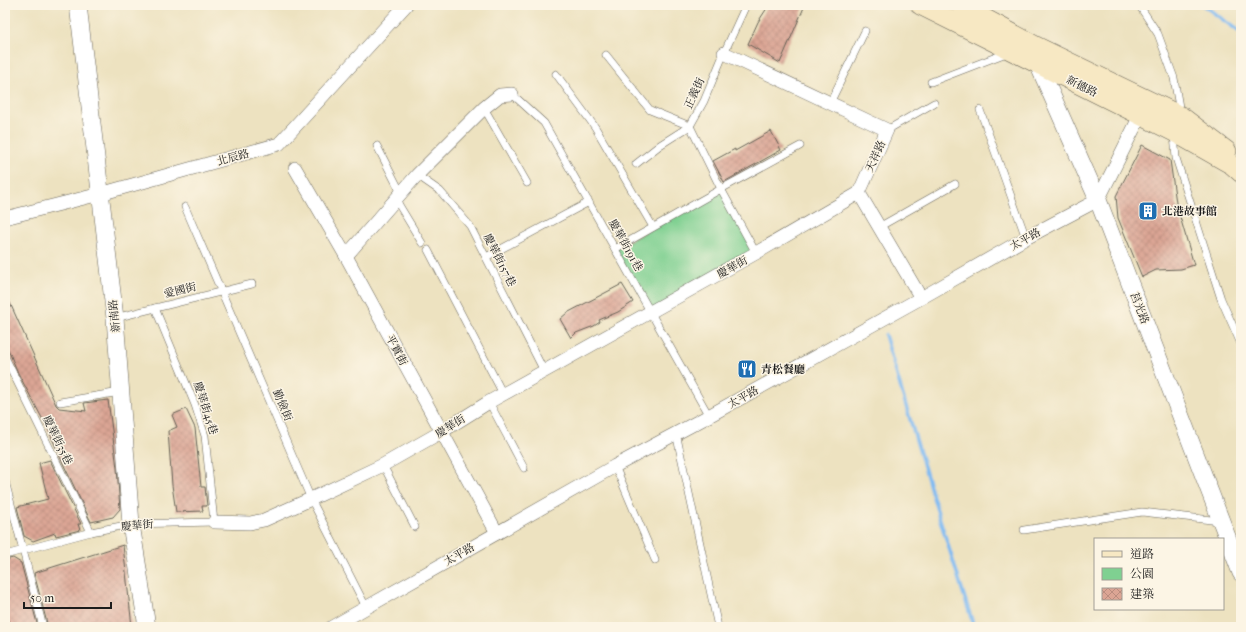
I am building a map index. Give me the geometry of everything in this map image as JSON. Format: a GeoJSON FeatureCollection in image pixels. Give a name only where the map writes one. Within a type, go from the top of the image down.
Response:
{"type":"FeatureCollection","features":[{"type":"Feature","properties":{"kind":"main road","name":"新德路"},"geometry":{"type":"LineString","coordinates":[[920,5],[966,13],[1037,55],[1177,124],[1241,161]]}},
{"type":"Feature","properties":{"kind":"main road","name":"新德路"},"geometry":{"type":"LineString","coordinates":[[966,13],[1012,51],[1037,55]]}},
{"type":"Feature","properties":{"kind":"main road","name":"新德路"},"geometry":{"type":"LineString","coordinates":[[1177,124],[1241,173]]}},
{"type":"Feature","properties":{"kind":"street","name":"新南路"},"geometry":{"type":"LineString","coordinates":[[78,5],[115,318],[131,524],[147,627]]}},
{"type":"Feature","properties":{"kind":"street","name":"北辰路"},"geometry":{"type":"LineString","coordinates":[[5,218],[100,194],[279,144],[406,5]]}},
{"type":"Feature","properties":{"kind":"street","name":"天祥路"},"geometry":{"type":"LineString","coordinates":[[724,53],[887,130],[859,193]]}},
{"type":"Feature","properties":{"kind":"street","name":"莒光路"},"geometry":{"type":"LineString","coordinates":[[1037,55],[1098,200],[1241,573]]}},
{"type":"Feature","properties":{"kind":"street"},"geometry":{"type":"LineString","coordinates":[[346,256],[417,175],[484,108],[500,95],[512,94]]}},
{"type":"Feature","properties":{"kind":"street"},"geometry":{"type":"LineString","coordinates":[[1098,200],[1144,107]]}},
{"type":"Feature","properties":{"kind":"street","name":"平實街"},"geometry":{"type":"LineString","coordinates":[[295,168],[346,256],[497,533]]}},
{"type":"Feature","properties":{"kind":"street"},"geometry":{"type":"LineString","coordinates":[[859,193],[921,298]]}},
{"type":"Feature","properties":{"kind":"street","name":"慶華街"},"geometry":{"type":"LineString","coordinates":[[214,522],[250,523],[264,520],[382,465],[441,432],[503,394],[756,253],[859,193]]}},
{"type":"Feature","properties":{"kind":"street","name":"太平路"},"geometry":{"type":"LineString","coordinates":[[332,627],[615,466],[709,416],[1026,238],[1098,200]]}},
{"type":"Feature","properties":{"kind":"lane","name":"正義街"},"geometry":{"type":"LineString","coordinates":[[746,5],[704,101],[690,126],[721,189],[756,253]]}},
{"type":"Feature","properties":{"kind":"lane"},"geometry":{"type":"LineString","coordinates":[[1139,5],[1158,34],[1174,78],[1177,124],[1176,158],[1221,299],[1241,344]]}},
{"type":"Feature","properties":{"kind":"lane"},"geometry":{"type":"LineString","coordinates":[[830,103],[865,31]]}},
{"type":"Feature","properties":{"kind":"lane"},"geometry":{"type":"LineString","coordinates":[[931,82],[1012,51]]}},
{"type":"Feature","properties":{"kind":"lane"},"geometry":{"type":"LineString","coordinates":[[606,55],[650,110],[690,126]]}},
{"type":"Feature","properties":{"kind":"lane"},"geometry":{"type":"LineString","coordinates":[[556,74],[595,127],[653,227]]}},
{"type":"Feature","properties":{"kind":"lane","name":"慶華街191巷"},"geometry":{"type":"LineString","coordinates":[[512,94],[544,123],[590,202],[709,416]]}},
{"type":"Feature","properties":{"kind":"lane"},"geometry":{"type":"LineString","coordinates":[[887,130],[934,103]]}},
{"type":"Feature","properties":{"kind":"lane"},"geometry":{"type":"LineString","coordinates":[[484,108],[527,183]]}},
{"type":"Feature","properties":{"kind":"lane"},"geometry":{"type":"LineString","coordinates":[[980,110],[1026,238]]}},
{"type":"Feature","properties":{"kind":"lane"},"geometry":{"type":"LineString","coordinates":[[636,164],[660,145],[690,126]]}},
{"type":"Feature","properties":{"kind":"lane"},"geometry":{"type":"LineString","coordinates":[[377,146],[398,196],[422,243]]}},
{"type":"Feature","properties":{"kind":"lane"},"geometry":{"type":"LineString","coordinates":[[615,249],[800,146]]}},
{"type":"Feature","properties":{"kind":"lane","name":"慶華街157巷"},"geometry":{"type":"LineString","coordinates":[[417,175],[440,191],[470,226],[544,371]]}},
{"type":"Feature","properties":{"kind":"lane"},"geometry":{"type":"LineString","coordinates":[[879,227],[955,184]]}},
{"type":"Feature","properties":{"kind":"lane"},"geometry":{"type":"LineString","coordinates":[[486,257],[590,202]]}},
{"type":"Feature","properties":{"kind":"lane","name":"勤儉街"},"geometry":{"type":"LineString","coordinates":[[186,207],[311,499],[366,607]]}},
{"type":"Feature","properties":{"kind":"lane"},"geometry":{"type":"LineString","coordinates":[[428,250],[503,394]]}},
{"type":"Feature","properties":{"kind":"lane","name":"愛國街"},"geometry":{"type":"LineString","coordinates":[[115,318],[252,284]]}},
{"type":"Feature","properties":{"kind":"lane","name":"慶華街45巷"},"geometry":{"type":"LineString","coordinates":[[155,308],[196,405],[205,436],[214,522]]}},
{"type":"Feature","properties":{"kind":"lane","name":"慶華街35巷"},"geometry":{"type":"LineString","coordinates":[[5,357],[91,532]]}},
{"type":"Feature","properties":{"kind":"lane"},"geometry":{"type":"LineString","coordinates":[[60,402],[120,392]]}},
{"type":"Feature","properties":{"kind":"lane"},"geometry":{"type":"LineString","coordinates":[[489,402],[524,468]]}},
{"type":"Feature","properties":{"kind":"lane"},"geometry":{"type":"LineString","coordinates":[[676,433],[718,627]]}},
{"type":"Feature","properties":{"kind":"lane"},"geometry":{"type":"LineString","coordinates":[[382,465],[415,527]]}},
{"type":"Feature","properties":{"kind":"lane"},"geometry":{"type":"LineString","coordinates":[[615,466],[655,560]]}},
{"type":"Feature","properties":{"kind":"lane"},"geometry":{"type":"LineString","coordinates":[[5,481],[43,627]]}},
{"type":"Feature","properties":{"kind":"lane"},"geometry":{"type":"LineString","coordinates":[[1024,530],[1142,512],[1221,521]]}},
{"type":"Feature","properties":{"kind":"lane","name":"慶華街"},"geometry":{"type":"LineString","coordinates":[[5,555],[91,532],[131,524],[214,522]]}},
{"type":"Feature","properties":{"kind":"green space"},"geometry":{"type":"Polygon","coordinates":[[[721,189],[756,253],[651,312],[615,249],[721,189]]]}},
{"type":"Feature","properties":{"kind":"building"},"geometry":{"type":"Polygon","coordinates":[[[769,5],[805,5],[780,63],[748,44],[758,22],[769,5]]]}},
{"type":"Feature","properties":{"kind":"building"},"geometry":{"type":"Polygon","coordinates":[[[771,131],[781,150],[724,182],[713,161],[735,149],[735,151],[771,131]]]}},
{"type":"Feature","properties":{"kind":"building","name":"北港故事館"},"geometry":{"type":"Polygon","coordinates":[[[1142,145],[1170,160],[1176,203],[1194,265],[1181,269],[1156,270],[1142,277],[1118,218],[1116,196],[1142,145]]]}},
{"type":"Feature","properties":{"kind":"building"},"geometry":{"type":"Polygon","coordinates":[[[622,284],[633,302],[618,312],[599,320],[600,322],[594,326],[576,333],[571,338],[560,319],[567,313],[622,284]]]}},
{"type":"Feature","properties":{"kind":"building"},"geometry":{"type":"Polygon","coordinates":[[[5,292],[56,405],[59,408],[86,411],[84,403],[108,400],[117,468],[120,509],[113,517],[91,522],[49,431],[18,373],[5,342],[5,292]]]}},
{"type":"Feature","properties":{"kind":"building"},"geometry":{"type":"Polygon","coordinates":[[[186,409],[195,428],[201,487],[205,487],[207,506],[202,506],[203,511],[176,512],[172,485],[168,431],[177,427],[172,415],[186,409]]]}},
{"type":"Feature","properties":{"kind":"building"},"geometry":{"type":"Polygon","coordinates":[[[50,460],[81,524],[78,524],[80,530],[56,536],[55,533],[33,541],[24,536],[17,507],[48,499],[39,463],[50,460]]]}},
{"type":"Feature","properties":{"kind":"building"},"geometry":{"type":"Polygon","coordinates":[[[123,545],[132,627],[48,627],[34,573],[123,545]]]}},
{"type":"Feature","properties":{"kind":"building"},"geometry":{"type":"Polygon","coordinates":[[[13,558],[21,563],[38,627],[10,627],[5,606],[5,560],[13,558]]]}},
{"type":"Feature","properties":{"kind":"waterway"},"geometry":{"type":"LineString","coordinates":[[1203,5],[1241,33]]}},
{"type":"Feature","properties":{"kind":"waterway"},"geometry":{"type":"LineString","coordinates":[[885,335],[936,507],[974,627]]}},
{"type":"Feature","properties":{"kind":"place","name":"北港故事館"},"geometry":{"type":"Point","coordinates":[1148,211]}},
{"type":"Feature","properties":{"kind":"place","name":"青松餐廳"},"geometry":{"type":"Point","coordinates":[747,369]}}]}
